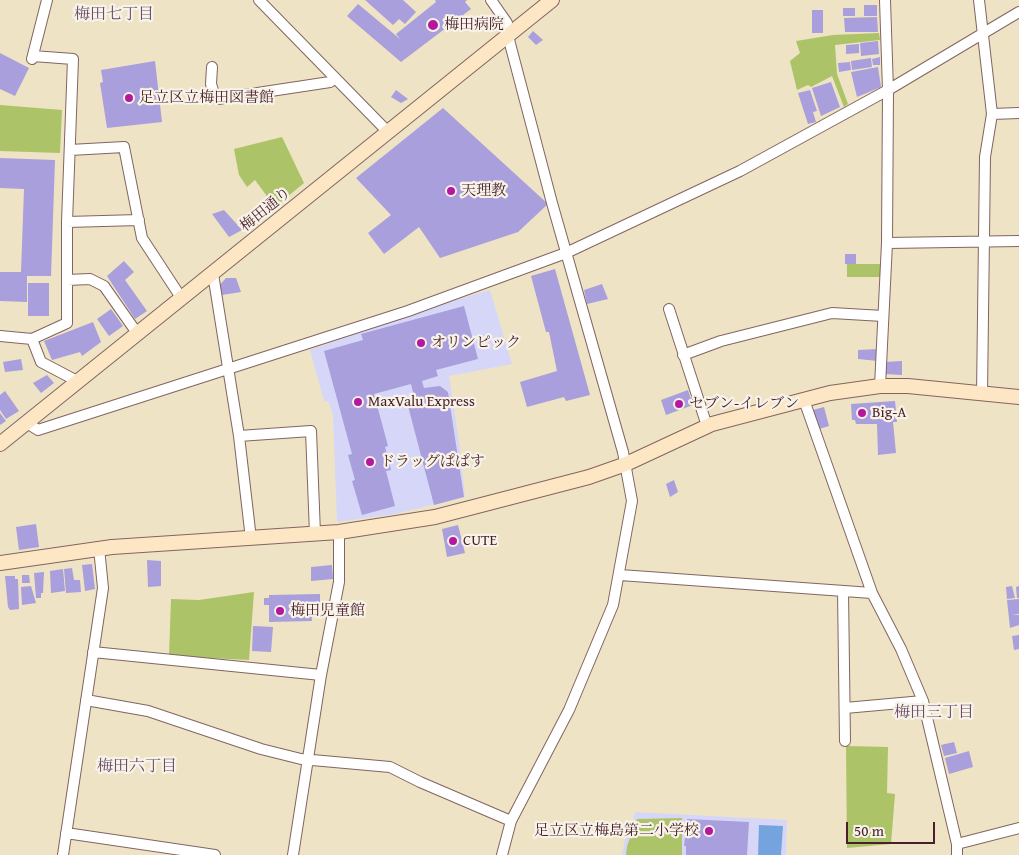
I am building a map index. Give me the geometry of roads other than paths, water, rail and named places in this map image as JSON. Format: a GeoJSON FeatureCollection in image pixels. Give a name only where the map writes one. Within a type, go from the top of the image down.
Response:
{"type":"FeatureCollection","features":[{"type":"Feature","properties":{"kind":"street"},"geometry":{"type":"LineString","coordinates":[[0,336],[32,339],[67,323],[67,222],[73,59],[33,58],[48,0]]}},
{"type":"Feature","properties":{"kind":"street"},"geometry":{"type":"LineString","coordinates":[[259,0],[388,132]]}},
{"type":"Feature","properties":{"kind":"street"},"geometry":{"type":"LineString","coordinates":[[491,0],[508,23],[508,36],[566,253],[626,464],[632,502],[620,574],[613,605],[603,634],[569,710],[511,821],[502,855]]}},
{"type":"Feature","properties":{"kind":"street","name":"梅田通り"},"geometry":{"type":"LineString","coordinates":[[0,444],[552,0]]}},
{"type":"Feature","properties":{"kind":"street"},"geometry":{"type":"LineString","coordinates":[[880,386],[886,243],[888,90],[885,0]]}},
{"type":"Feature","properties":{"kind":"street"},"geometry":{"type":"LineString","coordinates":[[979,0],[992,114],[985,157],[982,394]]}},
{"type":"Feature","properties":{"kind":"street"},"geometry":{"type":"LineString","coordinates":[[26,423],[38,430],[408,311],[566,253],[716,184],[888,90],[1019,12]]}},
{"type":"Feature","properties":{"kind":"street"},"geometry":{"type":"LineString","coordinates":[[212,67],[211,84],[214,96],[218,99],[330,82],[335,78]]}},
{"type":"Feature","properties":{"kind":"street"},"geometry":{"type":"LineString","coordinates":[[992,114],[1019,114]]}},
{"type":"Feature","properties":{"kind":"street"},"geometry":{"type":"LineString","coordinates":[[70,150],[124,147],[142,238],[182,299]]}},
{"type":"Feature","properties":{"kind":"street"},"geometry":{"type":"LineString","coordinates":[[67,222],[138,220]]}},
{"type":"Feature","properties":{"kind":"street"},"geometry":{"type":"LineString","coordinates":[[886,243],[984,240],[1019,241]]}},
{"type":"Feature","properties":{"kind":"street"},"geometry":{"type":"LineString","coordinates":[[213,274],[239,436],[251,539]]}},
{"type":"Feature","properties":{"kind":"street"},"geometry":{"type":"LineString","coordinates":[[67,280],[90,279],[104,286],[137,333]]}},
{"type":"Feature","properties":{"kind":"street"},"geometry":{"type":"LineString","coordinates":[[669,309],[707,426]]}},
{"type":"Feature","properties":{"kind":"street"},"geometry":{"type":"LineString","coordinates":[[683,355],[721,341],[832,313],[883,316]]}},
{"type":"Feature","properties":{"kind":"street"},"geometry":{"type":"LineString","coordinates":[[32,339],[41,362],[79,382]]}},
{"type":"Feature","properties":{"kind":"street"},"geometry":{"type":"LineString","coordinates":[[0,563],[99,548],[339,532],[435,517],[589,477],[626,464],[707,426],[830,393],[880,386],[952,390],[1019,397]]}},
{"type":"Feature","properties":{"kind":"street"},"geometry":{"type":"LineString","coordinates":[[804,400],[872,593],[901,649],[923,701],[957,850],[1019,828]]}},
{"type":"Feature","properties":{"kind":"street"},"geometry":{"type":"LineString","coordinates":[[239,436],[311,431],[315,534]]}},
{"type":"Feature","properties":{"kind":"street"},"geometry":{"type":"LineString","coordinates":[[293,855],[310,759],[321,675],[339,582],[339,532]]}},
{"type":"Feature","properties":{"kind":"street"},"geometry":{"type":"LineString","coordinates":[[63,855],[103,588],[99,548]]}},
{"type":"Feature","properties":{"kind":"street"},"geometry":{"type":"LineString","coordinates":[[620,574],[872,593]]}},
{"type":"Feature","properties":{"kind":"street"},"geometry":{"type":"LineString","coordinates":[[842,591],[846,708],[845,741]]}},
{"type":"Feature","properties":{"kind":"street"},"geometry":{"type":"LineString","coordinates":[[93,652],[321,675]]}},
{"type":"Feature","properties":{"kind":"street"},"geometry":{"type":"LineString","coordinates":[[86,700],[148,711],[261,749],[310,759],[390,767],[511,821]]}},
{"type":"Feature","properties":{"kind":"street"},"geometry":{"type":"LineString","coordinates":[[846,708],[923,701]]}},
{"type":"Feature","properties":{"kind":"street"},"geometry":{"type":"LineString","coordinates":[[66,833],[215,855]]}},
{"type":"Feature","properties":{"kind":"water"},"geometry":{"type":"Polygon","coordinates":[[[759,825],[783,826],[781,855],[758,855],[759,825]]]}},
{"type":"Feature","properties":{"kind":"place","name":"梅田病院"},"geometry":{"type":"Point","coordinates":[433,25]}},
{"type":"Feature","properties":{"kind":"place","name":"足立区立梅田図書館"},"geometry":{"type":"Point","coordinates":[129,98]}},
{"type":"Feature","properties":{"kind":"place","name":"天理教"},"geometry":{"type":"Point","coordinates":[451,191]}},
{"type":"Feature","properties":{"kind":"place","name":"オリンピック"},"geometry":{"type":"Point","coordinates":[421,343]}},
{"type":"Feature","properties":{"kind":"place","name":"MaxValu Express"},"geometry":{"type":"Point","coordinates":[358,402]}},
{"type":"Feature","properties":{"kind":"place","name":"セブン-イレブン"},"geometry":{"type":"Point","coordinates":[679,404]}},
{"type":"Feature","properties":{"kind":"place","name":"Big-A"},"geometry":{"type":"Point","coordinates":[862,413]}},
{"type":"Feature","properties":{"kind":"place","name":"ドラッグぱぱす"},"geometry":{"type":"Point","coordinates":[370,462]}},
{"type":"Feature","properties":{"kind":"place","name":"CUTE"},"geometry":{"type":"Point","coordinates":[453,541]}},
{"type":"Feature","properties":{"kind":"place","name":"梅田児童館"},"geometry":{"type":"Point","coordinates":[280,611]}},
{"type":"Feature","properties":{"kind":"place","name":"足立区立梅島第二小学校"},"geometry":{"type":"Point","coordinates":[709,831]}},
{"type":"Feature","properties":{"kind":"district","name":"梅田七丁目"},"geometry":{"type":"Point","coordinates":[114,15]}},
{"type":"Feature","properties":{"kind":"district","name":"梅田三丁目"},"geometry":{"type":"Point","coordinates":[934,713]}},
{"type":"Feature","properties":{"kind":"district","name":"梅田六丁目"},"geometry":{"type":"Point","coordinates":[137,767]}}]}
